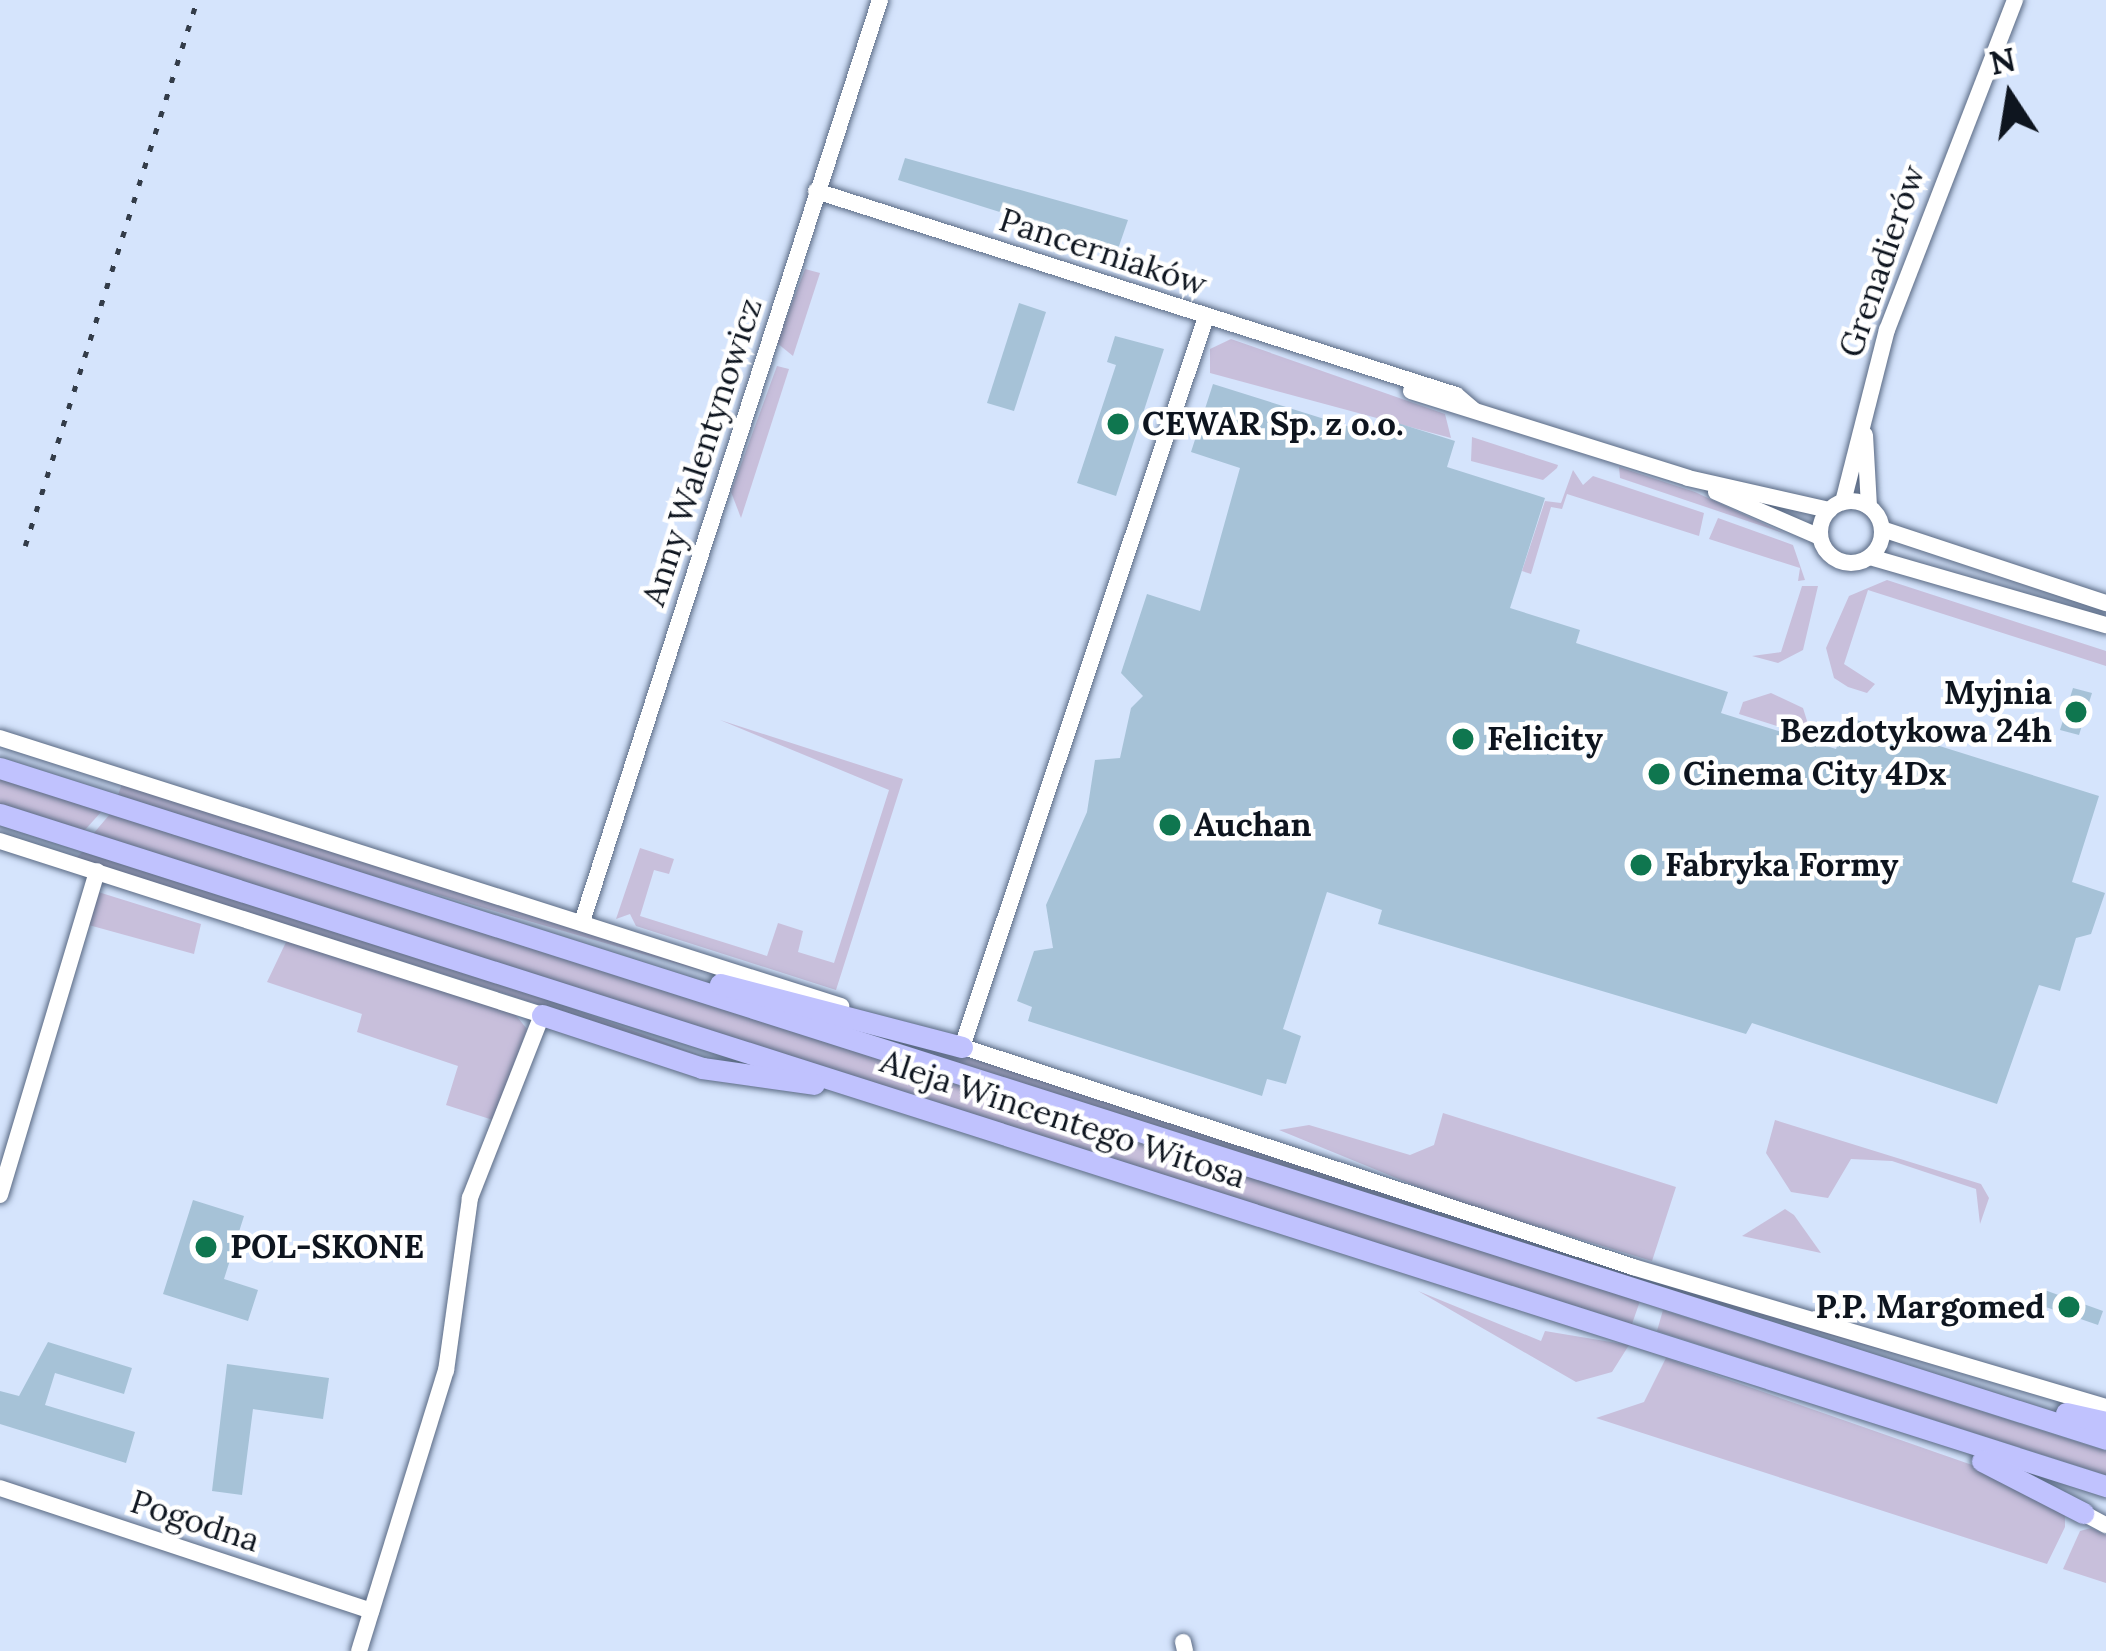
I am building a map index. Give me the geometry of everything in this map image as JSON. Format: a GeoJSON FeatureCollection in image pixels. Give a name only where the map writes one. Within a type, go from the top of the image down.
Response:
{"type":"FeatureCollection","features":[{"type":"Feature","properties":{"kind":"main road","name":"Aleja Wincentego Witosa"},"geometry":{"type":"LineString","coordinates":[[0,767],[643,973],[1629,1277],[1686,1306],[2106,1439]]}},
{"type":"Feature","properties":{"kind":"main road","name":"Aleja Wincentego Witosa"},"geometry":{"type":"LineString","coordinates":[[0,814],[2106,1486]]}},
{"type":"Feature","properties":{"kind":"main road"},"geometry":{"type":"LineString","coordinates":[[643,973],[962,1048]]}},
{"type":"Feature","properties":{"kind":"main road"},"geometry":{"type":"LineString","coordinates":[[542,1015],[702,1068],[866,1090]]}},
{"type":"Feature","properties":{"kind":"main road"},"geometry":{"type":"LineString","coordinates":[[1142,1180],[1264,1233]]}},
{"type":"Feature","properties":{"kind":"main road"},"geometry":{"type":"LineString","coordinates":[[1849,1357],[2106,1422]]}},
{"type":"Feature","properties":{"kind":"main road"},"geometry":{"type":"LineString","coordinates":[[1826,1398],[2018,1474],[2084,1513]]}},
{"type":"Feature","properties":{"kind":"street","name":"Anny Walentynowicz"},"geometry":{"type":"LineString","coordinates":[[582,922],[880,0]]}},
{"type":"Feature","properties":{"kind":"street","name":"Grenadierów"},"geometry":{"type":"LineString","coordinates":[[1836,506],[1936,185],[1983,98],[2015,0]]}},
{"type":"Feature","properties":{"kind":"street","name":"Pancerniaków"},"geometry":{"type":"LineString","coordinates":[[816,191],[1456,395],[1474,410],[1688,478],[1820,538]]}},
{"type":"Feature","properties":{"kind":"street"},"geometry":{"type":"LineString","coordinates":[[962,1048],[1206,317]]}},
{"type":"Feature","properties":{"kind":"street"},"geometry":{"type":"LineString","coordinates":[[1865,410],[1869,507],[1882,529],[2106,603]]}},
{"type":"Feature","properties":{"kind":"street","name":"Pancerniaków"},"geometry":{"type":"LineString","coordinates":[[1688,478],[1836,506]]}},
{"type":"Feature","properties":{"kind":"street"},"geometry":{"type":"LineString","coordinates":[[1869,507],[1836,506],[1820,538],[1841,562],[1870,557],[2106,625]]}},
{"type":"Feature","properties":{"kind":"street"},"geometry":{"type":"LineString","coordinates":[[1870,557],[1882,529]]}},
{"type":"Feature","properties":{"kind":"street","name":"Aleja Wincentego Witosa"},"geometry":{"type":"LineString","coordinates":[[0,739],[582,922],[1629,1277],[1692,1283],[2106,1407]]}},
{"type":"Feature","properties":{"kind":"street"},"geometry":{"type":"LineString","coordinates":[[0,841],[542,1015],[470,1198],[446,1370],[358,1651]]}},
{"type":"Feature","properties":{"kind":"street"},"geometry":{"type":"LineString","coordinates":[[0,1195],[97,872]]}},
{"type":"Feature","properties":{"kind":"street","name":"Pogodna"},"geometry":{"type":"LineString","coordinates":[[0,1488],[371,1611]]}},
{"type":"Feature","properties":{"kind":"street"},"geometry":{"type":"LineString","coordinates":[[2084,1513],[2106,1526]]}},
{"type":"Feature","properties":{"kind":"shaded area"},"geometry":{"type":"Polygon","coordinates":[[[805,269],[820,273],[793,356],[777,343],[805,269]]]}},
{"type":"Feature","properties":{"kind":"shaded area"},"geometry":{"type":"Polygon","coordinates":[[[1231,339],[1445,414],[1451,438],[1210,373],[1210,349],[1231,339]]]}},
{"type":"Feature","properties":{"kind":"shaded area"},"geometry":{"type":"Polygon","coordinates":[[[777,366],[789,369],[741,518],[731,492],[777,366]]]}},
{"type":"Feature","properties":{"kind":"shaded area"},"geometry":{"type":"Polygon","coordinates":[[[1472,437],[1557,468],[1543,480],[1471,461],[1472,437]]]}},
{"type":"Feature","properties":{"kind":"shaded area"},"geometry":{"type":"Polygon","coordinates":[[[1619,467],[1695,492],[1786,534],[1620,478],[1619,467]]]}},
{"type":"Feature","properties":{"kind":"shaded area"},"geometry":{"type":"Polygon","coordinates":[[[1573,470],[1583,485],[1593,476],[1704,513],[1699,536],[1567,494],[1562,509],[1551,507],[1531,574],[1522,571],[1545,501],[1561,503],[1573,470]]]}},
{"type":"Feature","properties":{"kind":"shaded area"},"geometry":{"type":"Polygon","coordinates":[[[1718,518],[1793,545],[1805,580],[1798,581],[1800,568],[1709,539],[1718,518]]]}},
{"type":"Feature","properties":{"kind":"shaded area"},"geometry":{"type":"Polygon","coordinates":[[[1887,580],[2106,651],[2106,666],[1868,590],[1844,664],[1875,684],[1867,693],[1848,687],[1834,678],[1826,648],[1849,596],[1887,580]]]}},
{"type":"Feature","properties":{"kind":"shaded area"},"geometry":{"type":"Polygon","coordinates":[[[1802,586],[1818,586],[1803,650],[1778,663],[1752,656],[1781,652],[1802,586]]]}},
{"type":"Feature","properties":{"kind":"shaded area"},"geometry":{"type":"Polygon","coordinates":[[[1771,693],[1803,708],[1812,737],[1739,714],[1743,702],[1771,693]]]}},
{"type":"Feature","properties":{"kind":"shaded area"},"geometry":{"type":"Polygon","coordinates":[[[720,720],[903,779],[836,990],[636,926],[630,914],[616,919],[640,848],[674,859],[669,874],[654,870],[640,916],[767,956],[778,923],[803,931],[798,952],[834,963],[889,790],[720,720]]]}},
{"type":"Feature","properties":{"kind":"shaded area"},"geometry":{"type":"Polygon","coordinates":[[[0,778],[102,811],[84,831],[0,804],[0,778]]]}},
{"type":"Feature","properties":{"kind":"shaded area"},"geometry":{"type":"Polygon","coordinates":[[[122,784],[761,988],[356,871],[118,795],[122,784]]]}},
{"type":"Feature","properties":{"kind":"shaded area"},"geometry":{"type":"Polygon","coordinates":[[[110,814],[1640,1301],[1632,1324],[93,834],[110,814]]]}},
{"type":"Feature","properties":{"kind":"shaded area"},"geometry":{"type":"Polygon","coordinates":[[[83,851],[516,988],[705,1057],[76,858],[83,851]]]}},
{"type":"Feature","properties":{"kind":"shaded area"},"geometry":{"type":"Polygon","coordinates":[[[95,891],[201,924],[194,954],[85,924],[95,891]]]}},
{"type":"Feature","properties":{"kind":"shaded area"},"geometry":{"type":"Polygon","coordinates":[[[287,940],[514,1013],[527,1029],[493,1120],[446,1105],[458,1066],[357,1032],[362,1014],[267,982],[287,940]]]}},
{"type":"Feature","properties":{"kind":"shaded area"},"geometry":{"type":"Polygon","coordinates":[[[758,1000],[887,1032],[2106,1413],[1574,1263],[758,1000]]]}},
{"type":"Feature","properties":{"kind":"shaded area"},"geometry":{"type":"Polygon","coordinates":[[[1443,1113],[1676,1187],[1652,1261],[1450,1200],[1279,1130],[1309,1125],[1410,1155],[1434,1145],[1443,1113]]]}},
{"type":"Feature","properties":{"kind":"shaded area"},"geometry":{"type":"Polygon","coordinates":[[[1775,1120],[1981,1184],[1989,1198],[1980,1224],[1976,1189],[1892,1161],[1851,1159],[1828,1198],[1791,1192],[1766,1153],[1775,1120]]]}},
{"type":"Feature","properties":{"kind":"shaded area"},"geometry":{"type":"Polygon","coordinates":[[[1785,1209],[1794,1215],[1821,1253],[1742,1236],[1785,1209]]]}},
{"type":"Feature","properties":{"kind":"shaded area"},"geometry":{"type":"Polygon","coordinates":[[[1418,1291],[1541,1341],[1545,1331],[1629,1345],[1612,1372],[1576,1382],[1418,1291]]]}},
{"type":"Feature","properties":{"kind":"shaded area"},"geometry":{"type":"Polygon","coordinates":[[[1663,1310],[2106,1451],[2106,1475],[1657,1331],[1663,1310]]]}},
{"type":"Feature","properties":{"kind":"shaded area"},"geometry":{"type":"Polygon","coordinates":[[[1666,1358],[1998,1474],[2065,1514],[2065,1527],[2047,1564],[1596,1418],[1644,1402],[1666,1358]]]}},
{"type":"Feature","properties":{"kind":"shaded area"},"geometry":{"type":"Polygon","coordinates":[[[2091,1528],[2106,1535],[2106,1583],[2063,1569],[2080,1531],[2091,1528]]]}},
{"type":"Feature","properties":{"kind":"building"},"geometry":{"type":"Polygon","coordinates":[[[905,158],[1128,220],[1118,249],[898,180],[905,158]]]}},
{"type":"Feature","properties":{"kind":"building"},"geometry":{"type":"Polygon","coordinates":[[[1019,303],[1046,312],[1014,411],[987,403],[1019,303]]]}},
{"type":"Feature","properties":{"kind":"building","name":"CEWAR Sp. z o.o."},"geometry":{"type":"Polygon","coordinates":[[[1115,336],[1164,349],[1116,496],[1077,483],[1116,365],[1107,362],[1115,336]]]}},
{"type":"Feature","properties":{"kind":"building","name":"Felicity"},"geometry":{"type":"Polygon","coordinates":[[[1213,384],[1382,437],[1388,420],[1455,441],[1447,467],[1545,498],[1510,608],[1580,630],[1576,643],[1728,692],[1721,713],[1836,749],[1847,717],[2099,796],[2072,882],[2105,893],[2091,934],[2076,938],[2060,991],[2039,985],[1997,1104],[1752,1023],[1746,1034],[1378,924],[1382,910],[1327,892],[1283,1029],[1301,1036],[1286,1084],[1267,1079],[1262,1096],[1028,1021],[1032,1007],[1017,1001],[1034,951],[1053,948],[1046,905],[1087,812],[1095,760],[1120,758],[1131,708],[1143,696],[1121,673],[1147,594],[1200,611],[1240,468],[1191,452],[1213,384]]]}},
{"type":"Feature","properties":{"kind":"building","name":"Myjnia Bezdotykowa 24h"},"geometry":{"type":"Polygon","coordinates":[[[2073,688],[2092,693],[2079,735],[2060,730],[2073,688]]]}},
{"type":"Feature","properties":{"kind":"building","name":"POL-SKONE"},"geometry":{"type":"Polygon","coordinates":[[[193,1200],[244,1216],[224,1279],[258,1290],[248,1321],[163,1294],[193,1200]]]}},
{"type":"Feature","properties":{"kind":"building","name":"P.P. Margomed"},"geometry":{"type":"Polygon","coordinates":[[[2039,1288],[2103,1311],[2098,1325],[2034,1303],[2039,1288]]]}},
{"type":"Feature","properties":{"kind":"building"},"geometry":{"type":"Polygon","coordinates":[[[48,1342],[132,1368],[124,1394],[55,1373],[45,1405],[135,1432],[126,1463],[0,1424],[0,1391],[19,1396],[48,1342]]]}},
{"type":"Feature","properties":{"kind":"building"},"geometry":{"type":"Polygon","coordinates":[[[227,1364],[329,1378],[323,1419],[253,1409],[242,1495],[212,1491],[227,1364]]]}},
{"type":"Feature","properties":{"kind":"railway"},"geometry":{"type":"LineString","coordinates":[[25,546],[197,0]]}},
{"type":"Feature","properties":{"kind":"place","name":"CEWAR Sp. z o.o."},"geometry":{"type":"Point","coordinates":[1118,424]}},
{"type":"Feature","properties":{"kind":"place","name":"Myjnia Bezdotykowa 24h"},"geometry":{"type":"Point","coordinates":[2076,712]}},
{"type":"Feature","properties":{"kind":"place","name":"Felicity"},"geometry":{"type":"Point","coordinates":[1463,739]}},
{"type":"Feature","properties":{"kind":"place","name":"Cinema City 4Dx"},"geometry":{"type":"Point","coordinates":[1659,774]}},
{"type":"Feature","properties":{"kind":"place","name":"Auchan"},"geometry":{"type":"Point","coordinates":[1170,825]}},
{"type":"Feature","properties":{"kind":"place","name":"Fabryka Formy"},"geometry":{"type":"Point","coordinates":[1641,865]}},
{"type":"Feature","properties":{"kind":"place","name":"POL-SKONE"},"geometry":{"type":"Point","coordinates":[206,1247]}},
{"type":"Feature","properties":{"kind":"place","name":"P.P. Margomed"},"geometry":{"type":"Point","coordinates":[2069,1307]}}]}
